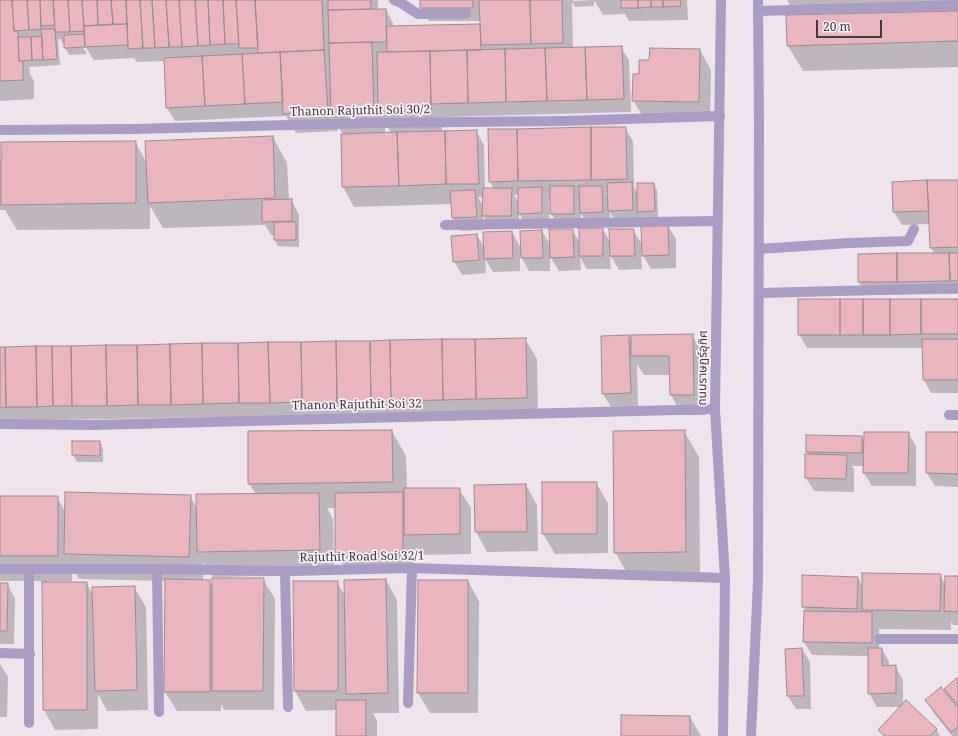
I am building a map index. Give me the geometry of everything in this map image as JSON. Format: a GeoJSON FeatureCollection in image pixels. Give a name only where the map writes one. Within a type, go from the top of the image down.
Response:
{"type":"FeatureCollection","features":[{"type":"Feature","properties":{"kind":"street"},"geometry":{"type":"LineString","coordinates":[[394,0],[418,14],[466,14]]}},
{"type":"Feature","properties":{"kind":"street","name":"ถนนราษฏร์อุทิศ"},"geometry":{"type":"LineString","coordinates":[[721,0],[715,409],[725,578],[723,736]]}},
{"type":"Feature","properties":{"kind":"street"},"geometry":{"type":"LineString","coordinates":[[751,736],[758,580],[758,0]]}},
{"type":"Feature","properties":{"kind":"street"},"geometry":{"type":"LineString","coordinates":[[758,11],[958,6]]}},
{"type":"Feature","properties":{"kind":"street","name":"Thanon Rajuthit Soi 30/2"},"geometry":{"type":"LineString","coordinates":[[0,130],[564,121],[720,116]]}},
{"type":"Feature","properties":{"kind":"street"},"geometry":{"type":"LineString","coordinates":[[444,225],[718,221]]}},
{"type":"Feature","properties":{"kind":"street"},"geometry":{"type":"LineString","coordinates":[[759,249],[908,241],[914,229]]}},
{"type":"Feature","properties":{"kind":"street"},"geometry":{"type":"LineString","coordinates":[[759,293],[958,288]]}},
{"type":"Feature","properties":{"kind":"street","name":"Thanon Rajuthit Soi 32"},"geometry":{"type":"LineString","coordinates":[[0,424],[93,425],[715,409]]}},
{"type":"Feature","properties":{"kind":"street"},"geometry":{"type":"LineString","coordinates":[[408,703],[412,568]]}},
{"type":"Feature","properties":{"kind":"street","name":"Rajuthit Road Soi 32/1"},"geometry":{"type":"LineString","coordinates":[[0,569],[285,571],[412,568],[725,578]]}},
{"type":"Feature","properties":{"kind":"street"},"geometry":{"type":"LineString","coordinates":[[29,569],[29,723]]}},
{"type":"Feature","properties":{"kind":"street"},"geometry":{"type":"LineString","coordinates":[[158,569],[158,712]]}},
{"type":"Feature","properties":{"kind":"street"},"geometry":{"type":"LineString","coordinates":[[285,571],[288,707]]}},
{"type":"Feature","properties":{"kind":"street"},"geometry":{"type":"LineString","coordinates":[[879,638],[958,638]]}},
{"type":"Feature","properties":{"kind":"street"},"geometry":{"type":"LineString","coordinates":[[0,653],[30,654]]}},
{"type":"Feature","properties":{"kind":"building"},"geometry":{"type":"Polygon","coordinates":[[[0,0],[12,0],[14,31],[18,31],[19,61],[23,61],[23,80],[0,81],[0,0]]]}},
{"type":"Feature","properties":{"kind":"building"},"geometry":{"type":"Polygon","coordinates":[[[12,0],[27,0],[29,30],[14,31],[12,0]]]}},
{"type":"Feature","properties":{"kind":"building"},"geometry":{"type":"Polygon","coordinates":[[[27,0],[40,0],[41,29],[29,30],[27,0]]]}},
{"type":"Feature","properties":{"kind":"building"},"geometry":{"type":"Polygon","coordinates":[[[40,0],[53,0],[55,25],[41,26],[40,0]]]}},
{"type":"Feature","properties":{"kind":"building"},"geometry":{"type":"Polygon","coordinates":[[[53,0],[68,0],[70,32],[55,32],[53,0]]]}},
{"type":"Feature","properties":{"kind":"building"},"geometry":{"type":"Polygon","coordinates":[[[68,0],[82,0],[84,31],[70,32],[68,0]]]}},
{"type":"Feature","properties":{"kind":"building"},"geometry":{"type":"Polygon","coordinates":[[[82,0],[97,0],[98,25],[84,26],[82,0]]]}},
{"type":"Feature","properties":{"kind":"building"},"geometry":{"type":"Polygon","coordinates":[[[97,0],[111,0],[113,24],[98,25],[97,0]]]}},
{"type":"Feature","properties":{"kind":"building"},"geometry":{"type":"Polygon","coordinates":[[[111,0],[126,0],[127,24],[113,24],[111,0]]]}},
{"type":"Feature","properties":{"kind":"building"},"geometry":{"type":"Polygon","coordinates":[[[126,0],[140,0],[143,48],[128,49],[126,0]]]}},
{"type":"Feature","properties":{"kind":"building"},"geometry":{"type":"Polygon","coordinates":[[[140,0],[152,0],[155,48],[143,48],[140,0]]]}},
{"type":"Feature","properties":{"kind":"building"},"geometry":{"type":"Polygon","coordinates":[[[152,0],[166,0],[169,47],[155,48],[152,0]]]}},
{"type":"Feature","properties":{"kind":"building"},"geometry":{"type":"Polygon","coordinates":[[[166,0],[179,0],[182,47],[169,47],[166,0]]]}},
{"type":"Feature","properties":{"kind":"building"},"geometry":{"type":"Polygon","coordinates":[[[179,0],[195,0],[198,46],[182,47],[179,0]]]}},
{"type":"Feature","properties":{"kind":"building"},"geometry":{"type":"Polygon","coordinates":[[[195,0],[208,0],[210,45],[198,46],[195,0]]]}},
{"type":"Feature","properties":{"kind":"building"},"geometry":{"type":"Polygon","coordinates":[[[208,0],[223,0],[225,44],[210,45],[208,0]]]}},
{"type":"Feature","properties":{"kind":"building"},"geometry":{"type":"Polygon","coordinates":[[[223,0],[236,0],[239,44],[225,44],[223,0]]]}},
{"type":"Feature","properties":{"kind":"building"},"geometry":{"type":"Polygon","coordinates":[[[236,0],[255,0],[258,48],[239,48],[236,0]]]}},
{"type":"Feature","properties":{"kind":"building"},"geometry":{"type":"Polygon","coordinates":[[[255,0],[322,0],[324,50],[258,53],[255,0]]]}},
{"type":"Feature","properties":{"kind":"building"},"geometry":{"type":"Polygon","coordinates":[[[328,0],[371,0],[371,9],[328,10],[328,0]]]}},
{"type":"Feature","properties":{"kind":"building"},"geometry":{"type":"Polygon","coordinates":[[[420,0],[473,0],[473,8],[420,8],[420,0]]]}},
{"type":"Feature","properties":{"kind":"building"},"geometry":{"type":"Polygon","coordinates":[[[479,0],[530,0],[531,44],[481,45],[479,0]]]}},
{"type":"Feature","properties":{"kind":"building"},"geometry":{"type":"Polygon","coordinates":[[[530,0],[562,0],[563,43],[531,44],[530,0]]]}},
{"type":"Feature","properties":{"kind":"building"},"geometry":{"type":"Polygon","coordinates":[[[621,0],[638,0],[638,8],[621,8],[621,0]]]}},
{"type":"Feature","properties":{"kind":"building"},"geometry":{"type":"Polygon","coordinates":[[[638,0],[651,0],[651,7],[638,8],[638,0]]]}},
{"type":"Feature","properties":{"kind":"building"},"geometry":{"type":"Polygon","coordinates":[[[651,0],[663,0],[663,7],[651,7],[651,0]]]}},
{"type":"Feature","properties":{"kind":"building"},"geometry":{"type":"Polygon","coordinates":[[[663,0],[680,0],[681,6],[663,7],[663,0]]]}},
{"type":"Feature","properties":{"kind":"building"},"geometry":{"type":"Polygon","coordinates":[[[386,9],[387,42],[329,43],[328,10],[386,9]]]}},
{"type":"Feature","properties":{"kind":"building"},"geometry":{"type":"Polygon","coordinates":[[[958,11],[958,41],[787,46],[786,15],[958,11]]]}},
{"type":"Feature","properties":{"kind":"building"},"geometry":{"type":"Polygon","coordinates":[[[127,24],[128,45],[85,47],[84,26],[127,24]]]}},
{"type":"Feature","properties":{"kind":"building"},"geometry":{"type":"Polygon","coordinates":[[[480,24],[481,50],[387,52],[386,26],[480,24]]]}},
{"type":"Feature","properties":{"kind":"building"},"geometry":{"type":"Polygon","coordinates":[[[41,29],[55,29],[57,59],[43,60],[41,29]]]}},
{"type":"Feature","properties":{"kind":"building"},"geometry":{"type":"Polygon","coordinates":[[[84,34],[85,47],[64,48],[64,35],[84,34]]]}},
{"type":"Feature","properties":{"kind":"building"},"geometry":{"type":"Polygon","coordinates":[[[42,36],[43,60],[32,60],[31,37],[42,36]]]}},
{"type":"Feature","properties":{"kind":"building"},"geometry":{"type":"Polygon","coordinates":[[[18,37],[31,37],[32,60],[19,61],[18,37]]]}},
{"type":"Feature","properties":{"kind":"building"},"geometry":{"type":"Polygon","coordinates":[[[372,42],[374,115],[331,116],[329,43],[372,42]]]}},
{"type":"Feature","properties":{"kind":"building"},"geometry":{"type":"Polygon","coordinates":[[[622,46],[624,99],[587,100],[585,47],[622,46]]]}},
{"type":"Feature","properties":{"kind":"building"},"geometry":{"type":"Polygon","coordinates":[[[585,47],[587,100],[547,101],[545,48],[585,47]]]}},
{"type":"Feature","properties":{"kind":"building"},"geometry":{"type":"Polygon","coordinates":[[[545,48],[547,101],[506,102],[505,49],[545,48]]]}},
{"type":"Feature","properties":{"kind":"building"},"geometry":{"type":"Polygon","coordinates":[[[650,48],[700,49],[699,102],[632,101],[633,74],[639,74],[639,60],[649,60],[650,48]]]}},
{"type":"Feature","properties":{"kind":"building"},"geometry":{"type":"Polygon","coordinates":[[[505,49],[506,102],[468,103],[467,50],[505,49]]]}},
{"type":"Feature","properties":{"kind":"building"},"geometry":{"type":"Polygon","coordinates":[[[324,50],[328,111],[283,114],[280,52],[324,50]]]}},
{"type":"Feature","properties":{"kind":"building"},"geometry":{"type":"Polygon","coordinates":[[[467,50],[468,103],[431,104],[430,51],[467,50]]]}},
{"type":"Feature","properties":{"kind":"building"},"geometry":{"type":"Polygon","coordinates":[[[430,51],[431,111],[378,112],[377,52],[430,51]]]}},
{"type":"Feature","properties":{"kind":"building"},"geometry":{"type":"Polygon","coordinates":[[[280,52],[283,102],[245,104],[242,54],[280,52]]]}},
{"type":"Feature","properties":{"kind":"building"},"geometry":{"type":"Polygon","coordinates":[[[242,54],[245,104],[205,106],[202,56],[242,54]]]}},
{"type":"Feature","properties":{"kind":"building"},"geometry":{"type":"Polygon","coordinates":[[[202,56],[205,106],[166,108],[164,58],[202,56]]]}},
{"type":"Feature","properties":{"kind":"building"},"geometry":{"type":"Polygon","coordinates":[[[591,127],[626,127],[627,179],[591,180],[591,127]]]}},
{"type":"Feature","properties":{"kind":"building"},"geometry":{"type":"Polygon","coordinates":[[[591,127],[591,180],[518,181],[517,129],[591,127]]]}},
{"type":"Feature","properties":{"kind":"building"},"geometry":{"type":"Polygon","coordinates":[[[488,129],[517,129],[518,181],[489,182],[488,129]]]}},
{"type":"Feature","properties":{"kind":"building"},"geometry":{"type":"Polygon","coordinates":[[[477,130],[479,184],[446,184],[445,131],[477,130]]]}},
{"type":"Feature","properties":{"kind":"building"},"geometry":{"type":"Polygon","coordinates":[[[445,131],[446,184],[399,186],[397,132],[445,131]]]}},
{"type":"Feature","properties":{"kind":"building"},"geometry":{"type":"Polygon","coordinates":[[[397,132],[399,186],[342,187],[341,134],[397,132]]]}},
{"type":"Feature","properties":{"kind":"building"},"geometry":{"type":"Polygon","coordinates":[[[273,136],[275,198],[148,203],[145,141],[273,136]]]}},
{"type":"Feature","properties":{"kind":"building"},"geometry":{"type":"Polygon","coordinates":[[[136,141],[136,203],[1,205],[1,142],[136,141]]]}},
{"type":"Feature","properties":{"kind":"building"},"geometry":{"type":"Polygon","coordinates":[[[927,180],[958,180],[958,247],[930,248],[927,180]]]}},
{"type":"Feature","properties":{"kind":"building"},"geometry":{"type":"Polygon","coordinates":[[[927,180],[929,211],[893,212],[892,182],[927,180]]]}},
{"type":"Feature","properties":{"kind":"building"},"geometry":{"type":"Polygon","coordinates":[[[632,182],[633,210],[608,211],[607,183],[632,182]]]}},
{"type":"Feature","properties":{"kind":"building"},"geometry":{"type":"Polygon","coordinates":[[[637,183],[654,183],[655,211],[637,212],[637,183]]]}},
{"type":"Feature","properties":{"kind":"building"},"geometry":{"type":"Polygon","coordinates":[[[550,186],[574,186],[574,214],[550,214],[550,186]]]}},
{"type":"Feature","properties":{"kind":"building"},"geometry":{"type":"Polygon","coordinates":[[[579,186],[602,186],[603,212],[580,213],[579,186]]]}},
{"type":"Feature","properties":{"kind":"building"},"geometry":{"type":"Polygon","coordinates":[[[542,187],[542,213],[518,214],[518,188],[542,187]]]}},
{"type":"Feature","properties":{"kind":"building"},"geometry":{"type":"Polygon","coordinates":[[[483,188],[512,188],[511,216],[482,216],[483,188]]]}},
{"type":"Feature","properties":{"kind":"building"},"geometry":{"type":"Polygon","coordinates":[[[475,190],[477,217],[452,218],[450,191],[475,190]]]}},
{"type":"Feature","properties":{"kind":"building"},"geometry":{"type":"Polygon","coordinates":[[[292,199],[292,221],[262,222],[262,200],[292,199]]]}},
{"type":"Feature","properties":{"kind":"building"},"geometry":{"type":"Polygon","coordinates":[[[274,222],[296,222],[296,240],[274,240],[274,222]]]}},
{"type":"Feature","properties":{"kind":"building"},"geometry":{"type":"Polygon","coordinates":[[[668,225],[669,255],[642,256],[641,226],[668,225]]]}},
{"type":"Feature","properties":{"kind":"building"},"geometry":{"type":"Polygon","coordinates":[[[579,228],[603,228],[603,256],[579,256],[579,228]]]}},
{"type":"Feature","properties":{"kind":"building"},"geometry":{"type":"Polygon","coordinates":[[[549,229],[573,229],[574,257],[550,258],[549,229]]]}},
{"type":"Feature","properties":{"kind":"building"},"geometry":{"type":"Polygon","coordinates":[[[609,229],[634,229],[635,256],[610,256],[609,229]]]}},
{"type":"Feature","properties":{"kind":"building"},"geometry":{"type":"Polygon","coordinates":[[[542,230],[543,258],[521,258],[520,231],[542,230]]]}},
{"type":"Feature","properties":{"kind":"building"},"geometry":{"type":"Polygon","coordinates":[[[512,231],[513,258],[484,259],[483,232],[512,231]]]}},
{"type":"Feature","properties":{"kind":"building"},"geometry":{"type":"Polygon","coordinates":[[[477,234],[479,260],[453,262],[451,236],[477,234]]]}},
{"type":"Feature","properties":{"kind":"building"},"geometry":{"type":"Polygon","coordinates":[[[897,253],[949,253],[950,281],[897,282],[897,253]]]}},
{"type":"Feature","properties":{"kind":"building"},"geometry":{"type":"Polygon","coordinates":[[[897,253],[897,282],[858,282],[858,254],[897,253]]]}},
{"type":"Feature","properties":{"kind":"building"},"geometry":{"type":"Polygon","coordinates":[[[949,253],[958,253],[958,281],[950,281],[949,253]]]}},
{"type":"Feature","properties":{"kind":"building"},"geometry":{"type":"Polygon","coordinates":[[[798,299],[840,299],[840,335],[798,335],[798,299]]]}},
{"type":"Feature","properties":{"kind":"building"},"geometry":{"type":"Polygon","coordinates":[[[840,299],[863,299],[863,335],[840,335],[840,299]]]}},
{"type":"Feature","properties":{"kind":"building"},"geometry":{"type":"Polygon","coordinates":[[[863,299],[890,299],[890,335],[863,335],[863,299]]]}},
{"type":"Feature","properties":{"kind":"building"},"geometry":{"type":"Polygon","coordinates":[[[890,299],[921,299],[921,334],[890,335],[890,299]]]}},
{"type":"Feature","properties":{"kind":"building"},"geometry":{"type":"Polygon","coordinates":[[[921,299],[958,299],[958,334],[921,334],[921,299]]]}},
{"type":"Feature","properties":{"kind":"building"},"geometry":{"type":"Polygon","coordinates":[[[693,334],[694,395],[670,395],[669,356],[631,356],[631,335],[693,334]]]}},
{"type":"Feature","properties":{"kind":"building"},"geometry":{"type":"Polygon","coordinates":[[[629,335],[631,393],[602,394],[601,336],[629,335]]]}},
{"type":"Feature","properties":{"kind":"building"},"geometry":{"type":"Polygon","coordinates":[[[526,338],[527,398],[476,399],[475,339],[526,338]]]}},
{"type":"Feature","properties":{"kind":"building"},"geometry":{"type":"Polygon","coordinates":[[[442,339],[475,339],[476,399],[443,400],[442,339]]]}},
{"type":"Feature","properties":{"kind":"building"},"geometry":{"type":"Polygon","coordinates":[[[442,339],[443,400],[391,401],[390,340],[442,339]]]}},
{"type":"Feature","properties":{"kind":"building"},"geometry":{"type":"Polygon","coordinates":[[[922,339],[958,339],[958,380],[923,380],[922,339]]]}},
{"type":"Feature","properties":{"kind":"building"},"geometry":{"type":"Polygon","coordinates":[[[390,340],[391,401],[371,401],[370,341],[390,340]]]}},
{"type":"Feature","properties":{"kind":"building"},"geometry":{"type":"Polygon","coordinates":[[[336,341],[370,341],[371,401],[337,402],[336,341]]]}},
{"type":"Feature","properties":{"kind":"building"},"geometry":{"type":"Polygon","coordinates":[[[336,341],[337,402],[302,402],[301,342],[336,341]]]}},
{"type":"Feature","properties":{"kind":"building"},"geometry":{"type":"Polygon","coordinates":[[[268,342],[301,342],[302,402],[270,403],[268,342]]]}},
{"type":"Feature","properties":{"kind":"building"},"geometry":{"type":"Polygon","coordinates":[[[268,342],[270,403],[239,403],[238,343],[268,342]]]}},
{"type":"Feature","properties":{"kind":"building"},"geometry":{"type":"Polygon","coordinates":[[[202,343],[238,343],[239,403],[203,404],[202,343]]]}},
{"type":"Feature","properties":{"kind":"building"},"geometry":{"type":"Polygon","coordinates":[[[202,343],[203,404],[171,405],[170,344],[202,343]]]}},
{"type":"Feature","properties":{"kind":"building"},"geometry":{"type":"Polygon","coordinates":[[[170,344],[171,405],[138,405],[137,345],[170,344]]]}},
{"type":"Feature","properties":{"kind":"building"},"geometry":{"type":"Polygon","coordinates":[[[106,345],[137,345],[138,405],[107,406],[106,345]]]}},
{"type":"Feature","properties":{"kind":"building"},"geometry":{"type":"Polygon","coordinates":[[[106,345],[107,406],[72,406],[71,346],[106,345]]]}},
{"type":"Feature","properties":{"kind":"building"},"geometry":{"type":"Polygon","coordinates":[[[36,346],[52,346],[53,406],[37,407],[36,346]]]}},
{"type":"Feature","properties":{"kind":"building"},"geometry":{"type":"Polygon","coordinates":[[[36,346],[37,407],[6,407],[5,347],[36,346]]]}},
{"type":"Feature","properties":{"kind":"building"},"geometry":{"type":"Polygon","coordinates":[[[52,346],[71,346],[72,406],[53,406],[52,346]]]}},
{"type":"Feature","properties":{"kind":"building"},"geometry":{"type":"Polygon","coordinates":[[[0,347],[5,347],[6,407],[0,408],[0,347]]]}},
{"type":"Feature","properties":{"kind":"building"},"geometry":{"type":"Polygon","coordinates":[[[392,430],[393,482],[248,484],[248,431],[392,430]]]}},
{"type":"Feature","properties":{"kind":"building"},"geometry":{"type":"Polygon","coordinates":[[[685,430],[686,552],[614,553],[613,431],[685,430]]]}},
{"type":"Feature","properties":{"kind":"building"},"geometry":{"type":"Polygon","coordinates":[[[864,432],[909,432],[908,473],[863,473],[864,432]]]}},
{"type":"Feature","properties":{"kind":"building"},"geometry":{"type":"Polygon","coordinates":[[[926,432],[958,432],[958,474],[926,473],[926,432]]]}},
{"type":"Feature","properties":{"kind":"building"},"geometry":{"type":"Polygon","coordinates":[[[806,435],[862,436],[862,453],[806,452],[806,435]]]}},
{"type":"Feature","properties":{"kind":"building"},"geometry":{"type":"Polygon","coordinates":[[[72,441],[100,441],[100,456],[72,455],[72,441]]]}},
{"type":"Feature","properties":{"kind":"building"},"geometry":{"type":"Polygon","coordinates":[[[805,454],[847,455],[846,479],[805,478],[805,454]]]}},
{"type":"Feature","properties":{"kind":"building"},"geometry":{"type":"Polygon","coordinates":[[[542,482],[597,482],[597,534],[542,534],[542,482]]]}},
{"type":"Feature","properties":{"kind":"building"},"geometry":{"type":"Polygon","coordinates":[[[526,484],[527,532],[475,532],[474,485],[526,484]]]}},
{"type":"Feature","properties":{"kind":"building"},"geometry":{"type":"Polygon","coordinates":[[[404,488],[460,488],[460,534],[404,535],[404,488]]]}},
{"type":"Feature","properties":{"kind":"building"},"geometry":{"type":"Polygon","coordinates":[[[65,492],[191,495],[189,557],[64,554],[65,492]]]}},
{"type":"Feature","properties":{"kind":"building"},"geometry":{"type":"Polygon","coordinates":[[[403,492],[403,553],[335,553],[335,493],[403,492]]]}},
{"type":"Feature","properties":{"kind":"building"},"geometry":{"type":"Polygon","coordinates":[[[319,493],[320,550],[197,552],[196,494],[319,493]]]}},
{"type":"Feature","properties":{"kind":"building"},"geometry":{"type":"Polygon","coordinates":[[[0,496],[58,496],[58,556],[0,556],[0,496]]]}},
{"type":"Feature","properties":{"kind":"building"},"geometry":{"type":"Polygon","coordinates":[[[862,573],[941,574],[940,611],[862,610],[862,573]]]}},
{"type":"Feature","properties":{"kind":"building"},"geometry":{"type":"Polygon","coordinates":[[[802,575],[858,577],[857,609],[802,607],[802,575]]]}},
{"type":"Feature","properties":{"kind":"building"},"geometry":{"type":"Polygon","coordinates":[[[945,576],[958,576],[958,612],[944,611],[945,576]]]}},
{"type":"Feature","properties":{"kind":"building"},"geometry":{"type":"Polygon","coordinates":[[[212,578],[264,578],[263,691],[212,691],[212,578]]]}},
{"type":"Feature","properties":{"kind":"building"},"geometry":{"type":"Polygon","coordinates":[[[165,579],[210,580],[210,692],[164,692],[165,579]]]}},
{"type":"Feature","properties":{"kind":"building"},"geometry":{"type":"Polygon","coordinates":[[[386,579],[388,693],[346,694],[344,580],[386,579]]]}},
{"type":"Feature","properties":{"kind":"building"},"geometry":{"type":"Polygon","coordinates":[[[418,580],[468,580],[468,693],[417,693],[418,580]]]}},
{"type":"Feature","properties":{"kind":"building"},"geometry":{"type":"Polygon","coordinates":[[[293,581],[338,581],[338,691],[294,691],[293,581]]]}},
{"type":"Feature","properties":{"kind":"building"},"geometry":{"type":"Polygon","coordinates":[[[42,582],[87,582],[87,710],[43,710],[42,582]]]}},
{"type":"Feature","properties":{"kind":"building"},"geometry":{"type":"Polygon","coordinates":[[[0,583],[8,583],[7,631],[0,631],[0,583]]]}},
{"type":"Feature","properties":{"kind":"building"},"geometry":{"type":"Polygon","coordinates":[[[135,586],[137,690],[95,691],[92,587],[135,586]]]}},
{"type":"Feature","properties":{"kind":"building"},"geometry":{"type":"Polygon","coordinates":[[[804,611],[872,612],[872,643],[803,642],[804,611]]]}},
{"type":"Feature","properties":{"kind":"building"},"geometry":{"type":"Polygon","coordinates":[[[802,648],[804,696],[787,696],[785,649],[802,648]]]}},
{"type":"Feature","properties":{"kind":"building"},"geometry":{"type":"Polygon","coordinates":[[[868,648],[882,648],[882,666],[896,665],[896,693],[868,694],[868,648]]]}},
{"type":"Feature","properties":{"kind":"building"},"geometry":{"type":"Polygon","coordinates":[[[958,677],[958,705],[944,689],[958,677]]]}},
{"type":"Feature","properties":{"kind":"building"},"geometry":{"type":"Polygon","coordinates":[[[941,687],[958,708],[958,727],[951,732],[925,700],[941,687]]]}},
{"type":"Feature","properties":{"kind":"building"},"geometry":{"type":"Polygon","coordinates":[[[336,700],[366,700],[366,736],[336,736],[336,700]]]}},
{"type":"Feature","properties":{"kind":"building"},"geometry":{"type":"Polygon","coordinates":[[[906,700],[937,729],[930,736],[885,736],[878,730],[906,700]]]}},
{"type":"Feature","properties":{"kind":"building"},"geometry":{"type":"Polygon","coordinates":[[[621,715],[690,716],[690,736],[621,736],[621,715]]]}}]}
